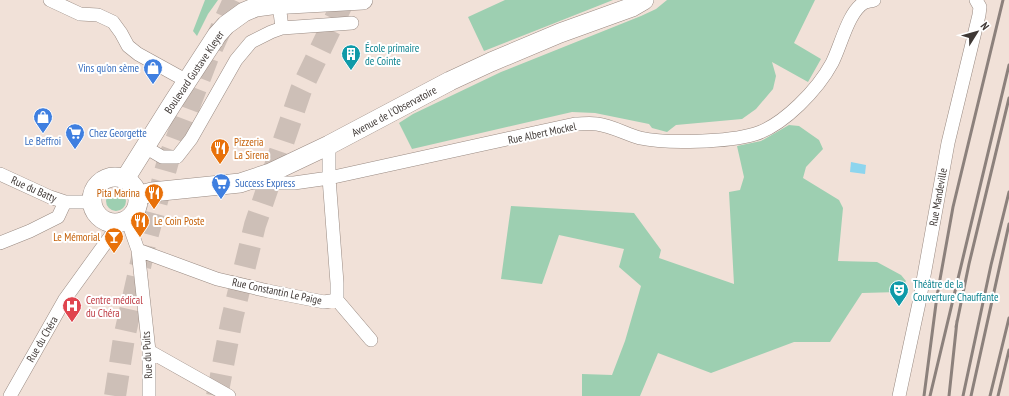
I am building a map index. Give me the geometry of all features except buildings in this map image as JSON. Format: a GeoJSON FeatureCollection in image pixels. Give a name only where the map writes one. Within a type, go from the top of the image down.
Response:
{"type":"FeatureCollection","features":[{"type":"Feature","properties":{"kind":"street"},"geometry":{"type":"LineString","coordinates":[[50,0],[80,14],[98,15],[113,22],[128,46],[138,54],[187,81]]}},
{"type":"Feature","properties":{"kind":"street","name":"Boulevard Gustave Kleyer"},"geometry":{"type":"LineString","coordinates":[[125,179],[217,35],[233,19],[256,7],[278,4],[364,0]]}},
{"type":"Feature","properties":{"kind":"street","name":"Avenue de l'Observatoire"},"geometry":{"type":"LineString","coordinates":[[138,196],[152,192],[240,183],[270,173],[329,145],[450,81],[491,62],[560,33],[632,7],[644,0]]}},
{"type":"Feature","properties":{"kind":"street","name":"Rue Albert Mockel"},"geometry":{"type":"LineString","coordinates":[[240,183],[294,183],[329,178],[576,124],[596,124],[640,138],[652,140],[687,141],[731,138],[754,134],[768,129],[778,123],[804,99],[831,64],[858,8],[866,2],[874,0]]}},
{"type":"Feature","properties":{"kind":"street","name":"Rue Mandeville"},"geometry":{"type":"LineString","coordinates":[[899,396],[919,303],[948,143],[980,15],[980,7],[976,0]]}},
{"type":"Feature","properties":{"kind":"street"},"geometry":{"type":"LineString","coordinates":[[278,4],[282,28]]}},
{"type":"Feature","properties":{"kind":"street"},"geometry":{"type":"LineString","coordinates":[[145,147],[162,157],[177,157],[191,138],[236,60],[252,42],[282,28],[352,23]]}},
{"type":"Feature","properties":{"kind":"street","name":"Rue Constantin Le Paige"},"geometry":{"type":"LineString","coordinates":[[138,250],[217,279],[324,302],[337,300],[329,178],[329,145]]}},
{"type":"Feature","properties":{"kind":"street","name":"Rue du Batty"},"geometry":{"type":"LineString","coordinates":[[0,174],[50,197],[65,202],[92,202]]}},
{"type":"Feature","properties":{"kind":"street"},"geometry":{"type":"LineString","coordinates":[[118,177],[125,179],[135,189],[138,196],[135,211],[122,221],[108,222],[101,218],[96,212],[92,202],[94,190],[98,184],[110,178],[118,177]]}},
{"type":"Feature","properties":{"kind":"street"},"geometry":{"type":"LineString","coordinates":[[0,243],[30,231],[58,217],[65,202]]}},
{"type":"Feature","properties":{"kind":"street","name":"Rue du Puits"},"geometry":{"type":"LineString","coordinates":[[122,221],[138,250],[149,351],[149,396]]}},
{"type":"Feature","properties":{"kind":"street","name":"Rue du Chéra"},"geometry":{"type":"LineString","coordinates":[[10,396],[65,299],[122,221]]}},
{"type":"Feature","properties":{"kind":"street"},"geometry":{"type":"LineString","coordinates":[[337,300],[371,340]]}},
{"type":"Feature","properties":{"kind":"street"},"geometry":{"type":"LineString","coordinates":[[149,351],[229,396]]}},
{"type":"Feature","properties":{"kind":"green space"},"geometry":{"type":"Polygon","coordinates":[[[205,0],[218,0],[208,14],[197,36],[193,31],[205,0]]]}},
{"type":"Feature","properties":{"kind":"green space"},"geometry":{"type":"Polygon","coordinates":[[[505,0],[613,0],[484,51],[468,17],[505,0]]]}},
{"type":"Feature","properties":{"kind":"green space"},"geometry":{"type":"Polygon","coordinates":[[[667,0],[815,0],[794,43],[821,59],[808,82],[772,62],[776,76],[773,89],[756,109],[742,119],[676,125],[667,132],[652,128],[649,124],[595,113],[572,112],[412,149],[399,123],[413,114],[501,72],[641,16],[656,9],[667,0]]]}},
{"type":"Feature","properties":{"kind":"green space"},"geometry":{"type":"Polygon","coordinates":[[[789,125],[799,126],[819,140],[823,149],[806,167],[803,178],[839,200],[843,208],[838,261],[877,262],[901,275],[906,281],[899,292],[862,293],[830,342],[794,342],[711,373],[658,353],[640,396],[582,396],[582,374],[612,375],[625,341],[641,286],[619,267],[624,249],[559,235],[542,284],[501,279],[511,206],[634,213],[661,250],[659,258],[734,284],[729,192],[740,190],[744,177],[737,146],[761,141],[789,125]]]}},
{"type":"Feature","properties":{"kind":"green space"},"geometry":{"type":"Polygon","coordinates":[[[112,191],[120,191],[126,197],[126,205],[120,211],[112,211],[106,205],[106,197],[112,191]]]}},
{"type":"Feature","properties":{"kind":"water"},"geometry":{"type":"Polygon","coordinates":[[[851,162],[866,165],[865,174],[850,172],[851,162]]]}},
{"type":"Feature","properties":{"kind":"tunnel"},"geometry":{"type":"LineString","coordinates":[[115,396],[124,338],[145,245],[168,161],[208,57],[234,0]]}},
{"type":"Feature","properties":{"kind":"tunnel"},"geometry":{"type":"LineString","coordinates":[[217,396],[232,319],[255,225],[301,90],[344,0]]}},
{"type":"Feature","properties":{"kind":"railway"},"geometry":{"type":"LineString","coordinates":[[924,396],[937,296],[953,207],[1003,0]]}},
{"type":"Feature","properties":{"kind":"railway"},"geometry":{"type":"LineString","coordinates":[[930,396],[1009,65]]}},
{"type":"Feature","properties":{"kind":"railway"},"geometry":{"type":"LineString","coordinates":[[956,327],[969,264],[1009,98]]}},
{"type":"Feature","properties":{"kind":"railway"},"geometry":{"type":"LineString","coordinates":[[963,396],[991,265],[1009,192]]}},
{"type":"Feature","properties":{"kind":"railway"},"geometry":{"type":"LineString","coordinates":[[971,396],[1009,224]]}},
{"type":"Feature","properties":{"kind":"railway"},"geometry":{"type":"LineString","coordinates":[[990,396],[1009,318]]}},
{"type":"Feature","properties":{"kind":"railway"},"geometry":{"type":"LineString","coordinates":[[949,396],[957,321]]}},
{"type":"Feature","properties":{"kind":"railway"},"geometry":{"type":"LineString","coordinates":[[998,396],[1009,350]]}},
{"type":"Feature","properties":{"kind":"place","name":"École primaire de Cointe"},"geometry":{"type":"Point","coordinates":[351,71]}},
{"type":"Feature","properties":{"kind":"place","name":"Vins qu'on sème"},"geometry":{"type":"Point","coordinates":[153,85]}},
{"type":"Feature","properties":{"kind":"place","name":"Le Beffroi"},"geometry":{"type":"Point","coordinates":[43,134]}},
{"type":"Feature","properties":{"kind":"place","name":"Chez Georgette"},"geometry":{"type":"Point","coordinates":[75,150]}},
{"type":"Feature","properties":{"kind":"place","name":"Pizzeria La Sirena"},"geometry":{"type":"Point","coordinates":[220,165]}},
{"type":"Feature","properties":{"kind":"place","name":"Success Express"},"geometry":{"type":"Point","coordinates":[221,200]}},
{"type":"Feature","properties":{"kind":"place","name":"Pita Marina"},"geometry":{"type":"Point","coordinates":[154,210]}},
{"type":"Feature","properties":{"kind":"place","name":"Le Coin Poste"},"geometry":{"type":"Point","coordinates":[140,238]}},
{"type":"Feature","properties":{"kind":"place","name":"Le Mémorial"},"geometry":{"type":"Point","coordinates":[114,254]}},
{"type":"Feature","properties":{"kind":"place","name":"Théâtre de la Couverture Chauffante"},"geometry":{"type":"Point","coordinates":[899,307]}},
{"type":"Feature","properties":{"kind":"place","name":"Centre médical du Chéra"},"geometry":{"type":"Point","coordinates":[72,323]}}]}
